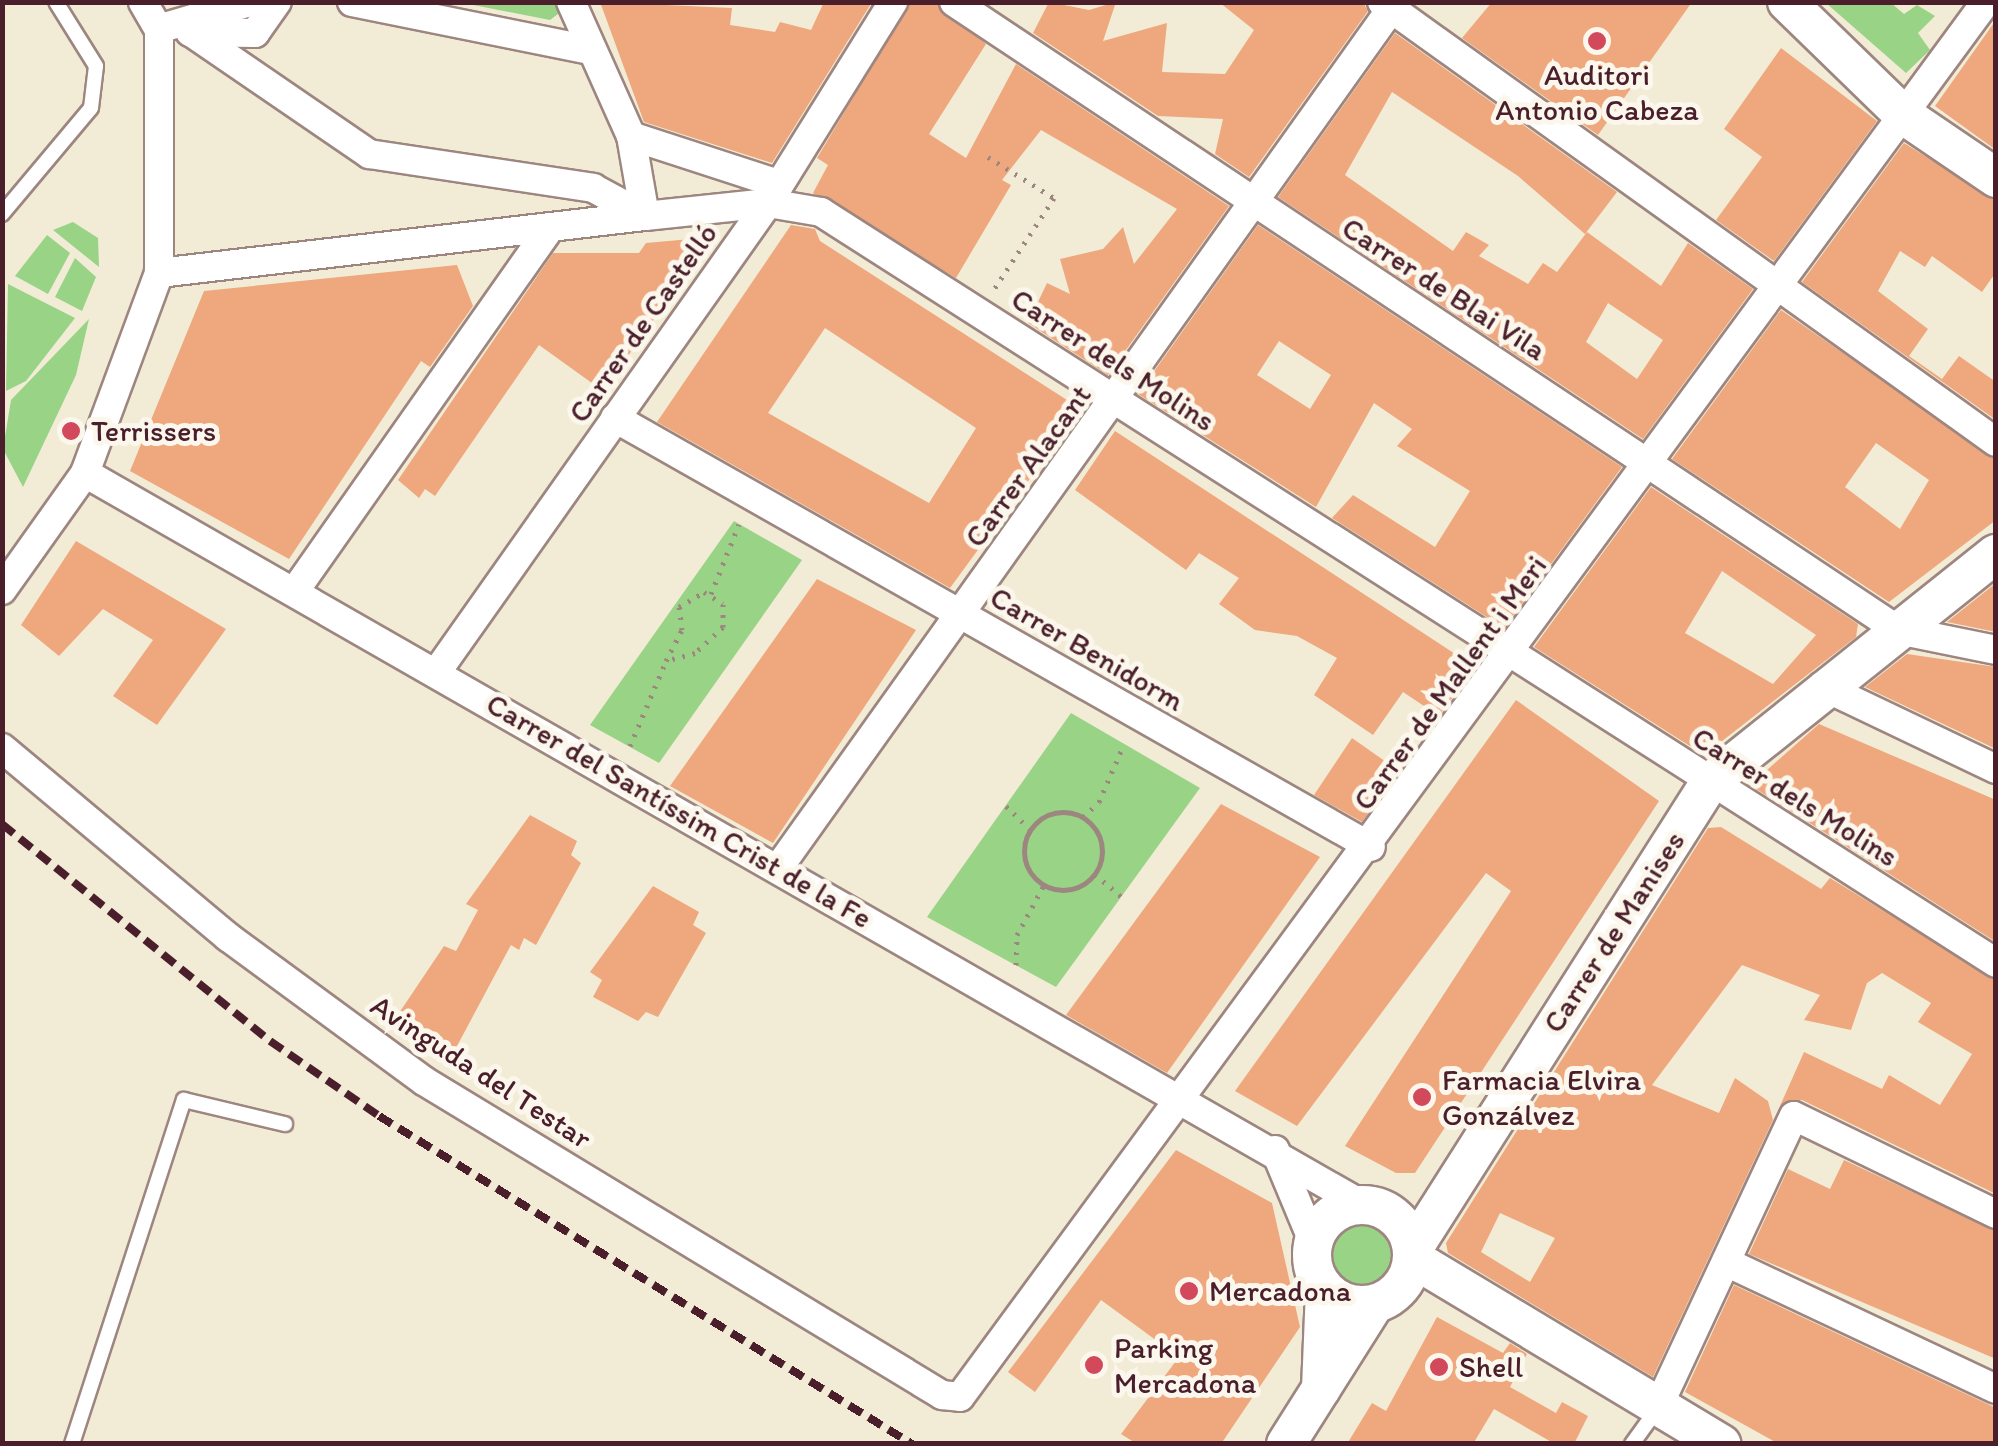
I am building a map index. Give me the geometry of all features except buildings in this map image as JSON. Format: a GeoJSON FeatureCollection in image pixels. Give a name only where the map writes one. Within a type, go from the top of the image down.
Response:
{"type":"FeatureCollection","features":[{"type":"Feature","properties":{"kind":"street"},"geometry":{"type":"LineString","coordinates":[[2,590],[85,473],[159,273],[159,30],[143,2]]}},
{"type":"Feature","properties":{"kind":"street"},"geometry":{"type":"LineString","coordinates":[[159,30],[215,6],[250,2]]}},
{"type":"Feature","properties":{"kind":"street"},"geometry":{"type":"LineString","coordinates":[[159,30],[256,33],[277,2]]}},
{"type":"Feature","properties":{"kind":"street"},"geometry":{"type":"LineString","coordinates":[[352,2],[592,50]]}},
{"type":"Feature","properties":{"kind":"street"},"geometry":{"type":"LineString","coordinates":[[571,2],[631,136],[645,216]]}},
{"type":"Feature","properties":{"kind":"street","name":"Carrer de Castelló"},"geometry":{"type":"LineString","coordinates":[[436,673],[773,193],[892,2]]}},
{"type":"Feature","properties":{"kind":"street","name":"Carrer de Blai Vila"},"geometry":{"type":"LineString","coordinates":[[954,2],[1898,630]]}},
{"type":"Feature","properties":{"kind":"street"},"geometry":{"type":"LineString","coordinates":[[1786,2],[1902,114],[1996,178]]}},
{"type":"Feature","properties":{"kind":"street"},"geometry":{"type":"LineString","coordinates":[[1986,2],[1996,10]]}},
{"type":"Feature","properties":{"kind":"street","name":"Carrer de Mallent i Meri"},"geometry":{"type":"LineString","coordinates":[[960,1397],[990,1378],[1648,463],[1986,2]]}},
{"type":"Feature","properties":{"kind":"street"},"geometry":{"type":"LineString","coordinates":[[1390,5],[1996,442]]}},
{"type":"Feature","properties":{"kind":"street","name":"Carrer Alacant"},"geometry":{"type":"LineString","coordinates":[[779,867],[1258,205],[1390,5]]}},
{"type":"Feature","properties":{"kind":"street"},"geometry":{"type":"LineString","coordinates":[[191,32],[369,154],[594,188],[645,216]]}},
{"type":"Feature","properties":{"kind":"street","name":"Carrer dels Molins"},"geometry":{"type":"LineString","coordinates":[[631,136],[821,212],[1996,963]]}},
{"type":"Feature","properties":{"kind":"street","name":"Carrer dels Molins"},"geometry":{"type":"LineString","coordinates":[[159,273],[546,233],[773,193]]}},
{"type":"Feature","properties":{"kind":"street"},"geometry":{"type":"LineString","coordinates":[[294,592],[546,233]]}},
{"type":"Feature","properties":{"kind":"street","name":"Carrer Benidorm"},"geometry":{"type":"LineString","coordinates":[[616,418],[1371,847]]}},
{"type":"Feature","properties":{"kind":"street","name":"Carrer del Santíssim Crist de la Fe"},"geometry":{"type":"LineString","coordinates":[[85,473],[1376,1208]]}},
{"type":"Feature","properties":{"kind":"street","name":"Carrer de Manises"},"geometry":{"type":"LineString","coordinates":[[1412,1254],[1453,1182],[1710,782],[1822,686],[1996,554]]}},
{"type":"Feature","properties":{"kind":"street"},"geometry":{"type":"LineString","coordinates":[[1898,630],[1996,650]]}},
{"type":"Feature","properties":{"kind":"street"},"geometry":{"type":"LineString","coordinates":[[1822,686],[1996,769]]}},
{"type":"Feature","properties":{"kind":"street","name":"Avinguda del Testar"},"geometry":{"type":"LineString","coordinates":[[2,748],[228,937],[424,1080],[942,1395],[960,1397]]}},
{"type":"Feature","properties":{"kind":"street"},"geometry":{"type":"LineString","coordinates":[[1658,1407],[1794,1116],[1996,1214]]}},
{"type":"Feature","properties":{"kind":"street"},"geometry":{"type":"LineString","coordinates":[[1274,1149],[1312,1239],[1311,1267],[1324,1291],[1321,1392]]}},
{"type":"Feature","properties":{"kind":"street"},"geometry":{"type":"LineString","coordinates":[[1312,1239],[1331,1214],[1376,1208],[1453,1182]]}},
{"type":"Feature","properties":{"kind":"street"},"geometry":{"type":"LineString","coordinates":[[1376,1208],[1412,1254],[1721,1444]]}},
{"type":"Feature","properties":{"kind":"street"},"geometry":{"type":"LineString","coordinates":[[1324,1291],[1348,1305],[1374,1305],[1399,1291],[1412,1254]]}},
{"type":"Feature","properties":{"kind":"street"},"geometry":{"type":"LineString","coordinates":[[1726,1262],[1996,1389]]}},
{"type":"Feature","properties":{"kind":"street"},"geometry":{"type":"LineString","coordinates":[[1286,1444],[1374,1305]]}},
{"type":"Feature","properties":{"kind":"lane"},"geometry":{"type":"LineString","coordinates":[[2,214],[91,108],[96,66],[56,2]]}},
{"type":"Feature","properties":{"kind":"lane"},"geometry":{"type":"LineString","coordinates":[[72,1444],[184,1100],[286,1124]]}},
{"type":"Feature","properties":{"kind":"lane"},"geometry":{"type":"LineString","coordinates":[[1632,1444],[1658,1407]]}},
{"type":"Feature","properties":{"kind":"path"},"geometry":{"type":"LineString","coordinates":[[979,313],[1054,198],[988,157]]}},
{"type":"Feature","properties":{"kind":"path"},"geometry":{"type":"LineString","coordinates":[[711,594],[739,524]]}},
{"type":"Feature","properties":{"kind":"path"},"geometry":{"type":"LineString","coordinates":[[630,746],[666,661],[683,597],[711,594],[723,604],[722,627],[695,653],[666,661]]}},
{"type":"Feature","properties":{"kind":"path"},"geometry":{"type":"LineString","coordinates":[[1082,817],[1100,802],[1124,744]]}},
{"type":"Feature","properties":{"kind":"path"},"geometry":{"type":"LineString","coordinates":[[1006,806],[1030,829]]}},
{"type":"Feature","properties":{"kind":"path"},"geometry":{"type":"LineString","coordinates":[[1060,812],[1082,817],[1100,837],[1095,874],[1066,891],[1043,886],[1023,854],[1030,829],[1060,812]]}},
{"type":"Feature","properties":{"kind":"path"},"geometry":{"type":"LineString","coordinates":[[1095,874],[1121,897]]}},
{"type":"Feature","properties":{"kind":"path"},"geometry":{"type":"LineString","coordinates":[[1016,966],[1017,935],[1043,886]]}},
{"type":"Feature","properties":{"kind":"green space"},"geometry":{"type":"Polygon","coordinates":[[[463,3],[558,3],[562,11],[550,20],[463,3]]]}},
{"type":"Feature","properties":{"kind":"green space"},"geometry":{"type":"Polygon","coordinates":[[[1826,3],[1891,3],[1904,14],[1917,5],[1935,16],[1918,33],[1930,50],[1906,73],[1826,3]]]}},
{"type":"Feature","properties":{"kind":"green space"},"geometry":{"type":"Polygon","coordinates":[[[73,222],[98,238],[99,267],[53,230],[73,222]]]}},
{"type":"Feature","properties":{"kind":"green space"},"geometry":{"type":"Polygon","coordinates":[[[47,235],[70,253],[48,294],[15,276],[47,235]]]}},
{"type":"Feature","properties":{"kind":"green space"},"geometry":{"type":"Polygon","coordinates":[[[75,258],[96,277],[82,311],[55,297],[75,258]]]}},
{"type":"Feature","properties":{"kind":"green space"},"geometry":{"type":"Polygon","coordinates":[[[8,284],[75,318],[26,381],[6,391],[8,284]]]}},
{"type":"Feature","properties":{"kind":"green space"},"geometry":{"type":"Polygon","coordinates":[[[89,319],[76,375],[23,487],[3,449],[11,400],[89,319]]]}},
{"type":"Feature","properties":{"kind":"green space"},"geometry":{"type":"Polygon","coordinates":[[[734,521],[802,560],[659,763],[590,725],[734,521]]]}},
{"type":"Feature","properties":{"kind":"green space"},"geometry":{"type":"Polygon","coordinates":[[[1071,713],[1200,788],[1056,987],[927,917],[1071,713]]]}},
{"type":"Feature","properties":{"kind":"green space"},"geometry":{"type":"Polygon","coordinates":[[[1361,1221],[1374,1223],[1385,1231],[1393,1242],[1393,1268],[1385,1279],[1374,1287],[1361,1289],[1348,1287],[1337,1279],[1329,1268],[1327,1255],[1329,1242],[1337,1231],[1348,1223],[1361,1221]]]}},
{"type":"Feature","properties":{"kind":"railway"},"geometry":{"type":"LineString","coordinates":[[2,824],[270,1041],[379,1116],[912,1444]]}},
{"type":"Feature","properties":{"kind":"place","name":"Auditori Antonio Cabeza"},"geometry":{"type":"Point","coordinates":[1597,41]}},
{"type":"Feature","properties":{"kind":"place","name":"Terrissers"},"geometry":{"type":"Point","coordinates":[71,431]}},
{"type":"Feature","properties":{"kind":"place","name":"Farmacia Elvira Gonzálvez"},"geometry":{"type":"Point","coordinates":[1422,1097]}},
{"type":"Feature","properties":{"kind":"place","name":"Mercadona"},"geometry":{"type":"Point","coordinates":[1189,1291]}},
{"type":"Feature","properties":{"kind":"place","name":"Parking Mercadona"},"geometry":{"type":"Point","coordinates":[1094,1365]}},
{"type":"Feature","properties":{"kind":"place","name":"Shell"},"geometry":{"type":"Point","coordinates":[1439,1367]}}]}
